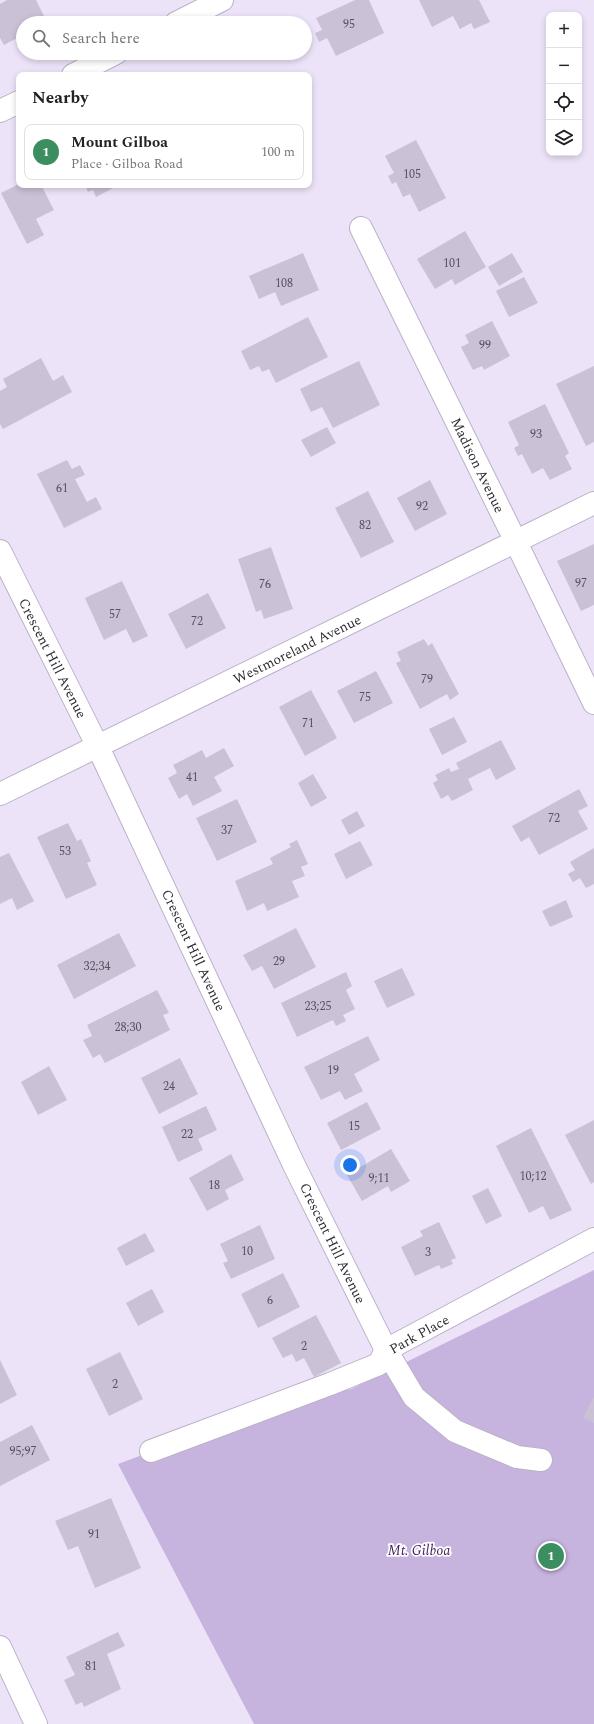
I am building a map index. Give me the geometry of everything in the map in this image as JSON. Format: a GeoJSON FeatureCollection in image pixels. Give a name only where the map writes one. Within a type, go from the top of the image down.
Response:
{"type":"FeatureCollection","features":[{"type":"Feature","properties":{"kind":"street"},"geometry":{"type":"LineString","coordinates":[[190,16],[222,0]]}},
{"type":"Feature","properties":{"kind":"street"},"geometry":{"type":"LineString","coordinates":[[78,72],[102,60]]}},
{"type":"Feature","properties":{"kind":"street"},"geometry":{"type":"LineString","coordinates":[[0,111],[16,103]]}},
{"type":"Feature","properties":{"kind":"street","name":"Madison Avenue"},"geometry":{"type":"LineString","coordinates":[[361,228],[594,703]]}},
{"type":"Feature","properties":{"kind":"street","name":"Westmoreland Avenue"},"geometry":{"type":"LineString","coordinates":[[0,794],[594,503]]}},
{"type":"Feature","properties":{"kind":"street","name":"Crescent Hill Avenue"},"geometry":{"type":"LineString","coordinates":[[0,551],[98,747],[294,1165],[386,1350],[414,1397],[455,1431],[517,1457],[541,1460]]}},
{"type":"Feature","properties":{"kind":"street","name":"Park Place"},"geometry":{"type":"LineString","coordinates":[[152,1450],[330,1384],[379,1364],[386,1350],[594,1240]]}},
{"type":"Feature","properties":{"kind":"street"},"geometry":{"type":"LineString","coordinates":[[0,1647],[36,1724]]}},
{"type":"Feature","properties":{"kind":"green space","name":"Mt. Gilboa"},"geometry":{"type":"Polygon","coordinates":[[[594,1270],[594,1724],[254,1724],[118,1464],[283,1403],[351,1389],[594,1270]]]}},
{"type":"Feature","properties":{"kind":"building"},"geometry":{"type":"Polygon","coordinates":[[[7,0],[36,0],[44,16],[16,16],[16,39],[4,45],[0,38],[0,4],[7,0]]]}},
{"type":"Feature","properties":{"kind":"building"},"geometry":{"type":"Polygon","coordinates":[[[355,0],[369,0],[384,33],[336,56],[327,38],[319,42],[315,33],[322,30],[316,18],[355,0]]]}},
{"type":"Feature","properties":{"kind":"building"},"geometry":{"type":"Polygon","coordinates":[[[419,0],[479,0],[490,22],[474,29],[471,23],[460,29],[453,16],[432,27],[419,0]]]}},
{"type":"Feature","properties":{"kind":"building"},"geometry":{"type":"Polygon","coordinates":[[[416,140],[446,198],[419,212],[410,194],[403,197],[396,182],[392,184],[388,176],[394,173],[385,156],[416,140]]]}},
{"type":"Feature","properties":{"kind":"building"},"geometry":{"type":"Polygon","coordinates":[[[16,186],[16,188],[43,188],[54,210],[36,219],[44,235],[27,244],[1,193],[16,186]]]}},
{"type":"Feature","properties":{"kind":"building"},"geometry":{"type":"Polygon","coordinates":[[[86,188],[113,188],[96,197],[93,190],[88,192],[86,188]]]}},
{"type":"Feature","properties":{"kind":"building"},"geometry":{"type":"Polygon","coordinates":[[[465,231],[486,267],[455,285],[452,279],[435,289],[417,259],[465,231]]]}},
{"type":"Feature","properties":{"kind":"building"},"geometry":{"type":"Polygon","coordinates":[[[303,253],[319,290],[281,306],[275,292],[259,299],[249,276],[303,253]]]}},
{"type":"Feature","properties":{"kind":"building"},"geometry":{"type":"Polygon","coordinates":[[[512,253],[523,272],[499,286],[488,267],[512,253]]]}},
{"type":"Feature","properties":{"kind":"building"},"geometry":{"type":"Polygon","coordinates":[[[524,277],[538,303],[509,317],[496,291],[524,277]]]}},
{"type":"Feature","properties":{"kind":"building"},"geometry":{"type":"Polygon","coordinates":[[[308,317],[328,357],[276,383],[269,369],[262,372],[259,366],[250,370],[241,351],[308,317]]]}},
{"type":"Feature","properties":{"kind":"building"},"geometry":{"type":"Polygon","coordinates":[[[492,321],[510,356],[484,370],[482,366],[473,370],[461,347],[469,343],[465,335],[492,321]]]}},
{"type":"Feature","properties":{"kind":"building"},"geometry":{"type":"Polygon","coordinates":[[[41,358],[53,381],[63,375],[72,392],[3,429],[0,424],[0,391],[7,387],[3,379],[41,358]]]}},
{"type":"Feature","properties":{"kind":"building"},"geometry":{"type":"Polygon","coordinates":[[[359,361],[380,405],[333,428],[322,407],[311,412],[300,389],[359,361]]]}},
{"type":"Feature","properties":{"kind":"building"},"geometry":{"type":"Polygon","coordinates":[[[594,366],[594,442],[586,446],[556,384],[594,366]]]}},
{"type":"Feature","properties":{"kind":"building"},"geometry":{"type":"Polygon","coordinates":[[[545,404],[569,453],[565,456],[572,469],[550,480],[543,468],[532,474],[522,454],[518,456],[514,448],[519,445],[508,422],[545,404]]]}},
{"type":"Feature","properties":{"kind":"building"},"geometry":{"type":"Polygon","coordinates":[[[327,427],[336,443],[311,457],[301,440],[327,427]]]}},
{"type":"Feature","properties":{"kind":"building"},"geometry":{"type":"Polygon","coordinates":[[[67,460],[72,469],[80,465],[85,475],[75,479],[87,502],[96,497],[102,509],[64,528],[37,474],[67,460]]]}},
{"type":"Feature","properties":{"kind":"building"},"geometry":{"type":"Polygon","coordinates":[[[430,480],[447,514],[415,531],[397,498],[430,480]]]}},
{"type":"Feature","properties":{"kind":"building"},"geometry":{"type":"Polygon","coordinates":[[[368,491],[394,542],[361,558],[335,508],[368,491]]]}},
{"type":"Feature","properties":{"kind":"building"},"geometry":{"type":"Polygon","coordinates":[[[594,544],[594,605],[581,611],[557,561],[594,544]]]}},
{"type":"Feature","properties":{"kind":"building"},"geometry":{"type":"Polygon","coordinates":[[[271,547],[293,609],[264,619],[261,610],[256,612],[238,559],[271,547]]]}},
{"type":"Feature","properties":{"kind":"building"},"geometry":{"type":"Polygon","coordinates":[[[122,581],[148,636],[133,643],[126,629],[104,640],[85,598],[122,581]]]}},
{"type":"Feature","properties":{"kind":"building"},"geometry":{"type":"Polygon","coordinates":[[[208,593],[226,628],[186,649],[168,614],[208,593]]]}},
{"type":"Feature","properties":{"kind":"building"},"geometry":{"type":"Polygon","coordinates":[[[424,639],[428,646],[432,643],[459,694],[450,700],[447,694],[420,709],[396,663],[401,661],[397,652],[424,639]]]}},
{"type":"Feature","properties":{"kind":"building"},"geometry":{"type":"Polygon","coordinates":[[[376,671],[393,703],[354,723],[337,691],[376,671]]]}},
{"type":"Feature","properties":{"kind":"building"},"geometry":{"type":"Polygon","coordinates":[[[311,690],[337,738],[305,756],[279,707],[311,690]]]}},
{"type":"Feature","properties":{"kind":"building"},"geometry":{"type":"Polygon","coordinates":[[[454,717],[467,742],[442,755],[429,729],[454,717]]]}},
{"type":"Feature","properties":{"kind":"building"},"geometry":{"type":"Polygon","coordinates":[[[501,740],[516,769],[496,780],[490,768],[468,779],[473,790],[452,801],[448,795],[441,799],[433,783],[438,780],[435,775],[449,768],[451,772],[459,769],[456,763],[501,740]]]}},
{"type":"Feature","properties":{"kind":"building"},"geometry":{"type":"Polygon","coordinates":[[[224,748],[234,766],[214,777],[222,791],[193,806],[187,794],[179,799],[168,778],[177,773],[173,765],[202,750],[206,758],[224,748]]]}},
{"type":"Feature","properties":{"kind":"building"},"geometry":{"type":"Polygon","coordinates":[[[313,774],[327,798],[311,807],[298,783],[313,774]]]}},
{"type":"Feature","properties":{"kind":"building"},"geometry":{"type":"Polygon","coordinates":[[[579,789],[588,806],[578,811],[588,829],[539,855],[529,837],[521,842],[512,826],[579,789]]]}},
{"type":"Feature","properties":{"kind":"building"},"geometry":{"type":"Polygon","coordinates":[[[237,799],[257,842],[217,861],[196,818],[237,799]]]}},
{"type":"Feature","properties":{"kind":"building"},"geometry":{"type":"Polygon","coordinates":[[[357,811],[365,826],[349,835],[341,820],[357,811]]]}},
{"type":"Feature","properties":{"kind":"building"},"geometry":{"type":"Polygon","coordinates":[[[68,823],[77,841],[81,839],[91,861],[87,863],[97,885],[66,899],[37,837],[68,823]]]}},
{"type":"Feature","properties":{"kind":"building"},"geometry":{"type":"Polygon","coordinates":[[[297,840],[308,864],[301,867],[305,876],[292,881],[299,897],[267,911],[264,903],[247,911],[235,881],[273,864],[270,858],[291,847],[289,844],[297,840]]]}},
{"type":"Feature","properties":{"kind":"building"},"geometry":{"type":"Polygon","coordinates":[[[360,841],[373,865],[346,879],[334,854],[360,841]]]}},
{"type":"Feature","properties":{"kind":"building"},"geometry":{"type":"Polygon","coordinates":[[[594,848],[594,884],[586,888],[580,878],[573,882],[568,874],[575,870],[570,862],[594,848]]]}},
{"type":"Feature","properties":{"kind":"building"},"geometry":{"type":"Polygon","coordinates":[[[9,853],[34,901],[17,910],[12,898],[0,904],[0,857],[9,853]]]}},
{"type":"Feature","properties":{"kind":"building"},"geometry":{"type":"Polygon","coordinates":[[[566,900],[573,917],[550,927],[542,911],[566,900]]]}},
{"type":"Feature","properties":{"kind":"building"},"geometry":{"type":"Polygon","coordinates":[[[296,928],[316,967],[274,989],[262,966],[252,971],[243,955],[296,928]]]}},
{"type":"Feature","properties":{"kind":"building"},"geometry":{"type":"Polygon","coordinates":[[[119,933],[136,966],[74,999],[57,965],[119,933]]]}},
{"type":"Feature","properties":{"kind":"building"},"geometry":{"type":"Polygon","coordinates":[[[402,968],[415,995],[387,1008],[374,981],[402,968]]]}},
{"type":"Feature","properties":{"kind":"building"},"geometry":{"type":"Polygon","coordinates":[[[346,972],[352,986],[346,990],[355,1009],[343,1015],[346,1021],[336,1026],[333,1020],[297,1037],[281,1003],[346,972]]]}},
{"type":"Feature","properties":{"kind":"building"},"geometry":{"type":"Polygon","coordinates":[[[157,990],[169,1013],[163,1015],[170,1030],[105,1063],[100,1054],[93,1058],[83,1040],[92,1036],[87,1025],[157,990]]]}},
{"type":"Feature","properties":{"kind":"building"},"geometry":{"type":"Polygon","coordinates":[[[368,1036],[380,1060],[354,1074],[363,1091],[345,1100],[340,1091],[321,1100],[304,1067],[368,1036]]]}},
{"type":"Feature","properties":{"kind":"building"},"geometry":{"type":"Polygon","coordinates":[[[180,1058],[198,1094],[159,1114],[141,1078],[180,1058]]]}},
{"type":"Feature","properties":{"kind":"building"},"geometry":{"type":"Polygon","coordinates":[[[49,1066],[67,1100],[38,1115],[21,1082],[49,1066]]]}},
{"type":"Feature","properties":{"kind":"building"},"geometry":{"type":"Polygon","coordinates":[[[367,1102],[381,1129],[341,1150],[327,1123],[367,1102]]]}},
{"type":"Feature","properties":{"kind":"building"},"geometry":{"type":"Polygon","coordinates":[[[206,1106],[217,1130],[198,1139],[203,1150],[178,1162],[162,1127],[206,1106]]]}},
{"type":"Feature","properties":{"kind":"building"},"geometry":{"type":"Polygon","coordinates":[[[594,1120],[594,1182],[591,1184],[565,1135],[594,1120]]]}},
{"type":"Feature","properties":{"kind":"building"},"geometry":{"type":"Polygon","coordinates":[[[531,1128],[572,1210],[550,1220],[543,1206],[529,1213],[496,1146],[531,1128]]]}},
{"type":"Feature","properties":{"kind":"building"},"geometry":{"type":"Polygon","coordinates":[[[391,1149],[410,1181],[391,1192],[388,1186],[362,1201],[347,1175],[391,1149]]]}},
{"type":"Feature","properties":{"kind":"building"},"geometry":{"type":"Polygon","coordinates":[[[231,1154],[244,1180],[225,1190],[229,1199],[207,1211],[189,1178],[231,1154]]]}},
{"type":"Feature","properties":{"kind":"building"},"geometry":{"type":"Polygon","coordinates":[[[488,1188],[502,1216],[486,1224],[472,1196],[488,1188]]]}},
{"type":"Feature","properties":{"kind":"building"},"geometry":{"type":"Polygon","coordinates":[[[439,1222],[456,1258],[451,1260],[453,1264],[441,1269],[439,1265],[415,1276],[401,1247],[423,1236],[420,1231],[439,1222]]]}},
{"type":"Feature","properties":{"kind":"building"},"geometry":{"type":"Polygon","coordinates":[[[260,1225],[275,1259],[231,1279],[223,1263],[228,1261],[220,1244],[260,1225]]]}},
{"type":"Feature","properties":{"kind":"building"},"geometry":{"type":"Polygon","coordinates":[[[145,1233],[155,1251],[126,1266],[117,1248],[145,1233]]]}},
{"type":"Feature","properties":{"kind":"building"},"geometry":{"type":"Polygon","coordinates":[[[283,1273],[300,1307],[258,1328],[241,1294],[283,1273]]]}},
{"type":"Feature","properties":{"kind":"building"},"geometry":{"type":"Polygon","coordinates":[[[152,1289],[164,1312],[138,1326],[126,1303],[152,1289]]]}},
{"type":"Feature","properties":{"kind":"building"},"geometry":{"type":"Polygon","coordinates":[[[316,1315],[341,1363],[314,1377],[304,1358],[296,1362],[292,1354],[283,1358],[272,1338],[316,1315]]]}},
{"type":"Feature","properties":{"kind":"building"},"geometry":{"type":"Polygon","coordinates":[[[120,1352],[143,1399],[109,1416],[86,1369],[120,1352]]]}},
{"type":"Feature","properties":{"kind":"building"},"geometry":{"type":"Polygon","coordinates":[[[0,1360],[17,1395],[0,1404],[0,1360]]]}},
{"type":"Feature","properties":{"kind":"building"},"geometry":{"type":"Polygon","coordinates":[[[594,1397],[594,1423],[583,1418],[594,1397]]]}},
{"type":"Feature","properties":{"kind":"building"},"geometry":{"type":"Polygon","coordinates":[[[32,1425],[50,1460],[0,1486],[0,1442],[32,1425]]]}},
{"type":"Feature","properties":{"kind":"building"},"geometry":{"type":"Polygon","coordinates":[[[111,1498],[141,1568],[95,1588],[78,1546],[68,1550],[55,1521],[111,1498]]]}},
{"type":"Feature","properties":{"kind":"building"},"geometry":{"type":"Polygon","coordinates":[[[118,1632],[125,1646],[107,1654],[121,1689],[84,1707],[82,1702],[76,1705],[64,1680],[75,1675],[66,1657],[118,1632]]]}},
{"type":"Feature","properties":{"kind":"place","name":"Mount Gilboa"},"geometry":{"type":"Point","coordinates":[551,1556]}}]}
